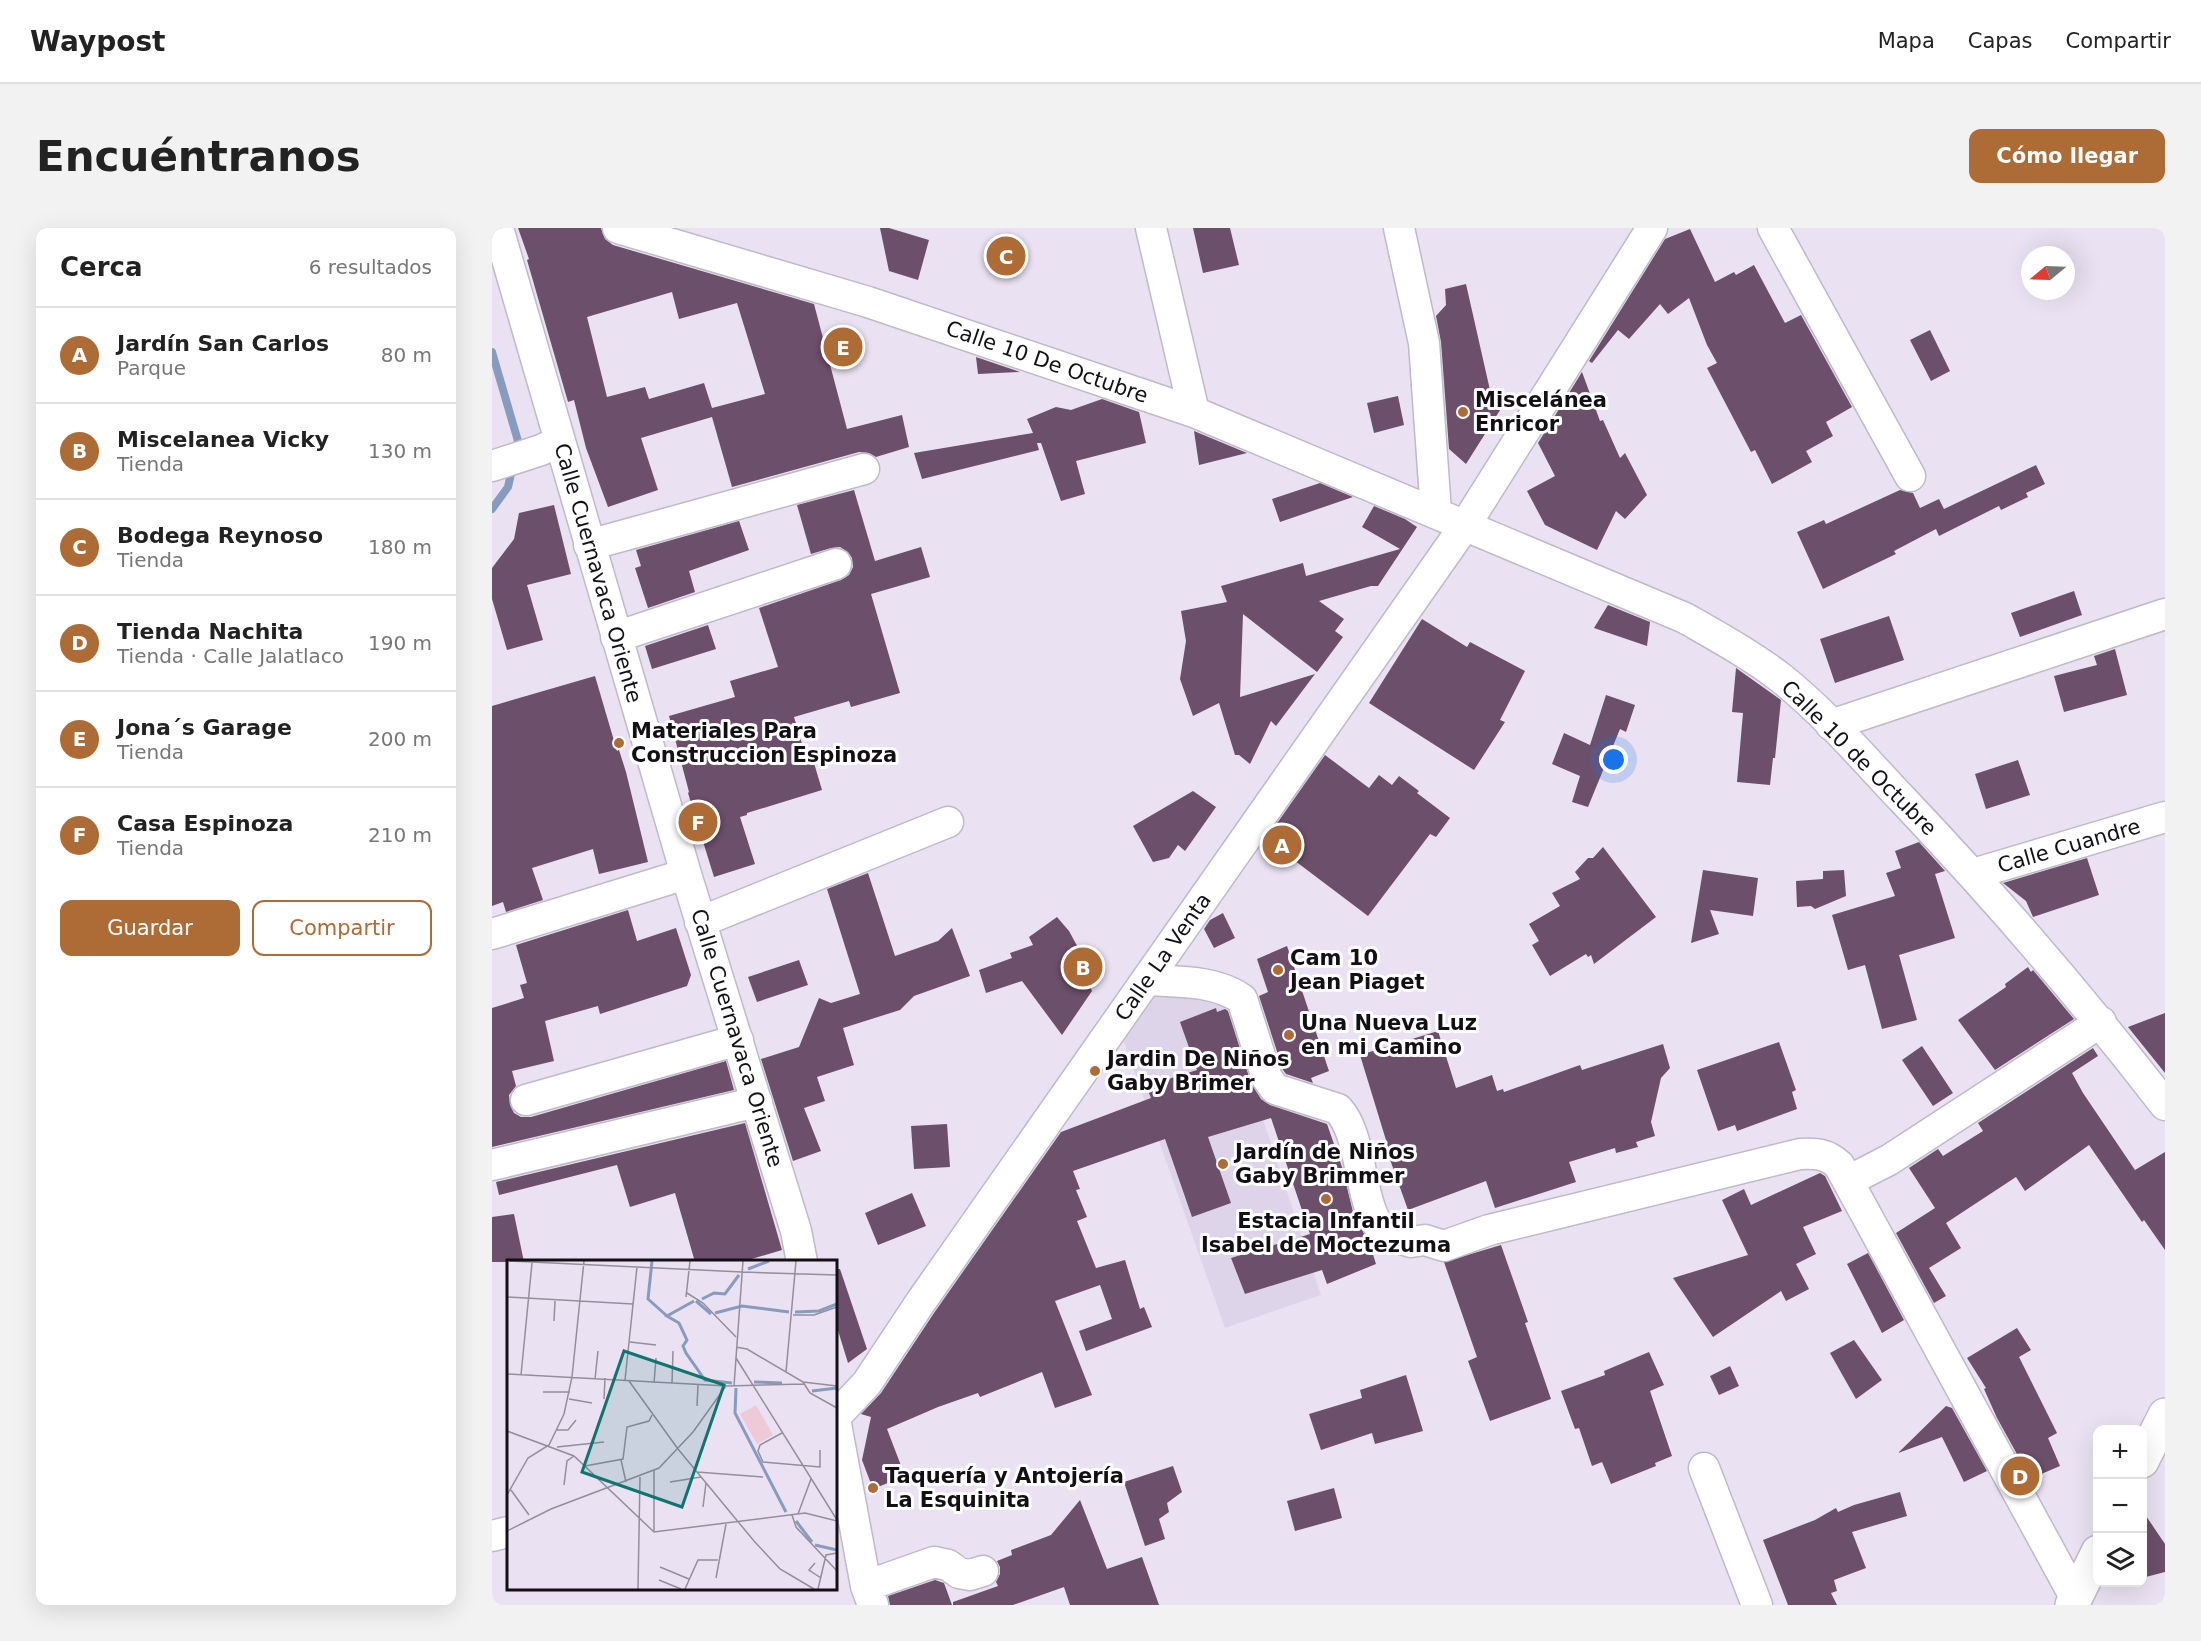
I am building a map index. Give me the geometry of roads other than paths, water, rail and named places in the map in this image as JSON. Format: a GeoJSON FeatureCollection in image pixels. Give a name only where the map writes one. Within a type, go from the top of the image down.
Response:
{"type":"FeatureCollection","features":[{"type":"Feature","properties":{"kind":"main road"},"geometry":{"type":"LineString","coordinates":[[2147,1451],[2165,1415]]}},
{"type":"Feature","properties":{"kind":"main road"},"geometry":{"type":"LineString","coordinates":[[2074,1601],[2093,1561]]}},
{"type":"Feature","properties":{"kind":"street","name":"Calle Cuernavaca Oriente"},"geometry":{"type":"LineString","coordinates":[[498,228],[547,447],[589,545],[700,922],[796,1231],[802,1260]]}},
{"type":"Feature","properties":{"kind":"street","name":"Calle 10 De Octubre"},"geometry":{"type":"LineString","coordinates":[[618,228],[868,302],[1194,412],[1466,524]]}},
{"type":"Feature","properties":{"kind":"street"},"geometry":{"type":"LineString","coordinates":[[1151,228],[1194,412]]}},
{"type":"Feature","properties":{"kind":"street"},"geometry":{"type":"LineString","coordinates":[[1399,228],[1424,343],[1436,512]]}},
{"type":"Feature","properties":{"kind":"street","name":"Calle La Venta"},"geometry":{"type":"LineString","coordinates":[[837,1415],[867,1383],[920,1303],[1466,524],[1652,228]]}},
{"type":"Feature","properties":{"kind":"street"},"geometry":{"type":"LineString","coordinates":[[1773,228],[1910,476]]}},
{"type":"Feature","properties":{"kind":"street"},"geometry":{"type":"LineString","coordinates":[[494,465],[547,447]]}},
{"type":"Feature","properties":{"kind":"street"},"geometry":{"type":"LineString","coordinates":[[589,545],[864,469]]}},
{"type":"Feature","properties":{"kind":"street","name":"Calle 10 de Octubre"},"geometry":{"type":"LineString","coordinates":[[1466,524],[1685,618],[1738,648],[1782,679],[1832,725],[1973,874],[2101,1022],[2165,1105]]}},
{"type":"Feature","properties":{"kind":"street"},"geometry":{"type":"LineString","coordinates":[[616,636],[836,564]]}},
{"type":"Feature","properties":{"kind":"street"},"geometry":{"type":"LineString","coordinates":[[1832,725],[2165,614]]}},
{"type":"Feature","properties":{"kind":"street","name":"Calle Cuandre"},"geometry":{"type":"LineString","coordinates":[[1973,874],[2165,818]]}},
{"type":"Feature","properties":{"kind":"street"},"geometry":{"type":"LineString","coordinates":[[700,922],[948,822]]}},
{"type":"Feature","properties":{"kind":"street"},"geometry":{"type":"LineString","coordinates":[[492,934],[686,874]]}},
{"type":"Feature","properties":{"kind":"street"},"geometry":{"type":"LineString","coordinates":[[1147,980],[1202,984],[1232,992],[1242,999],[1267,1078],[1275,1089],[1338,1109],[1344,1116],[1352,1137],[1370,1209],[1383,1233],[1411,1242],[1425,1240],[1444,1246],[1489,1230],[1800,1154],[1817,1153],[1830,1156],[1839,1165],[1848,1181],[2074,1601]]}},
{"type":"Feature","properties":{"kind":"street"},"geometry":{"type":"LineString","coordinates":[[1848,1181],[1889,1160],[2101,1022]]}},
{"type":"Feature","properties":{"kind":"street"},"geometry":{"type":"LineString","coordinates":[[526,1100],[738,1040]]}},
{"type":"Feature","properties":{"kind":"street"},"geometry":{"type":"LineString","coordinates":[[492,1165],[757,1102]]}},
{"type":"Feature","properties":{"kind":"street"},"geometry":{"type":"LineString","coordinates":[[837,1436],[840,1472],[869,1595],[934,1562],[948,1565],[959,1573],[970,1575],[982,1571]]}},
{"type":"Feature","properties":{"kind":"street"},"geometry":{"type":"LineString","coordinates":[[1704,1468],[1757,1605]]}},
{"type":"Feature","properties":{"kind":"street"},"geometry":{"type":"LineString","coordinates":[[492,1536],[507,1532]]}},
{"type":"Feature","properties":{"kind":"waterway"},"geometry":{"type":"LineString","coordinates":[[492,352],[518,441],[516,452]]}},
{"type":"Feature","properties":{"kind":"waterway"},"geometry":{"type":"LineString","coordinates":[[492,509],[508,487],[513,465]]}},
{"type":"Feature","properties":{"kind":"place","name":"Bodega Reynoso"},"geometry":{"type":"Point","coordinates":[1006,256]}},
{"type":"Feature","properties":{"kind":"place","name":"Jona´s Garage"},"geometry":{"type":"Point","coordinates":[843,347]}},
{"type":"Feature","properties":{"kind":"place","name":"Miscelánea Enricor"},"geometry":{"type":"Point","coordinates":[1463,412]}},
{"type":"Feature","properties":{"kind":"place","name":"Materiales Para Construccion Espinoza"},"geometry":{"type":"Point","coordinates":[619,743]}},
{"type":"Feature","properties":{"kind":"place","name":"Casa Espinoza"},"geometry":{"type":"Point","coordinates":[698,822]}},
{"type":"Feature","properties":{"kind":"place","name":"Jardín San Carlos"},"geometry":{"type":"Point","coordinates":[1282,845]}},
{"type":"Feature","properties":{"kind":"place","name":"Miscelanea Vicky"},"geometry":{"type":"Point","coordinates":[1083,967]}},
{"type":"Feature","properties":{"kind":"place","name":"Cam 10 Jean Piaget"},"geometry":{"type":"Point","coordinates":[1278,970]}},
{"type":"Feature","properties":{"kind":"place","name":"Una Nueva Luz en mi Camino"},"geometry":{"type":"Point","coordinates":[1289,1035]}},
{"type":"Feature","properties":{"kind":"place","name":"Jardin De Niños Gaby Brimer"},"geometry":{"type":"Point","coordinates":[1095,1071]}},
{"type":"Feature","properties":{"kind":"place","name":"Jardín de Niños Gaby Brimmer"},"geometry":{"type":"Point","coordinates":[1223,1164]}},
{"type":"Feature","properties":{"kind":"place","name":"Estacia Infantil Isabel de Moctezuma"},"geometry":{"type":"Point","coordinates":[1326,1199]}},
{"type":"Feature","properties":{"kind":"place","name":"Tienda Nachita"},"geometry":{"type":"Point","coordinates":[2020,1476]}},
{"type":"Feature","properties":{"kind":"place","name":"Taquería y Antojería La Esquinita"},"geometry":{"type":"Point","coordinates":[873,1488]}}]}
